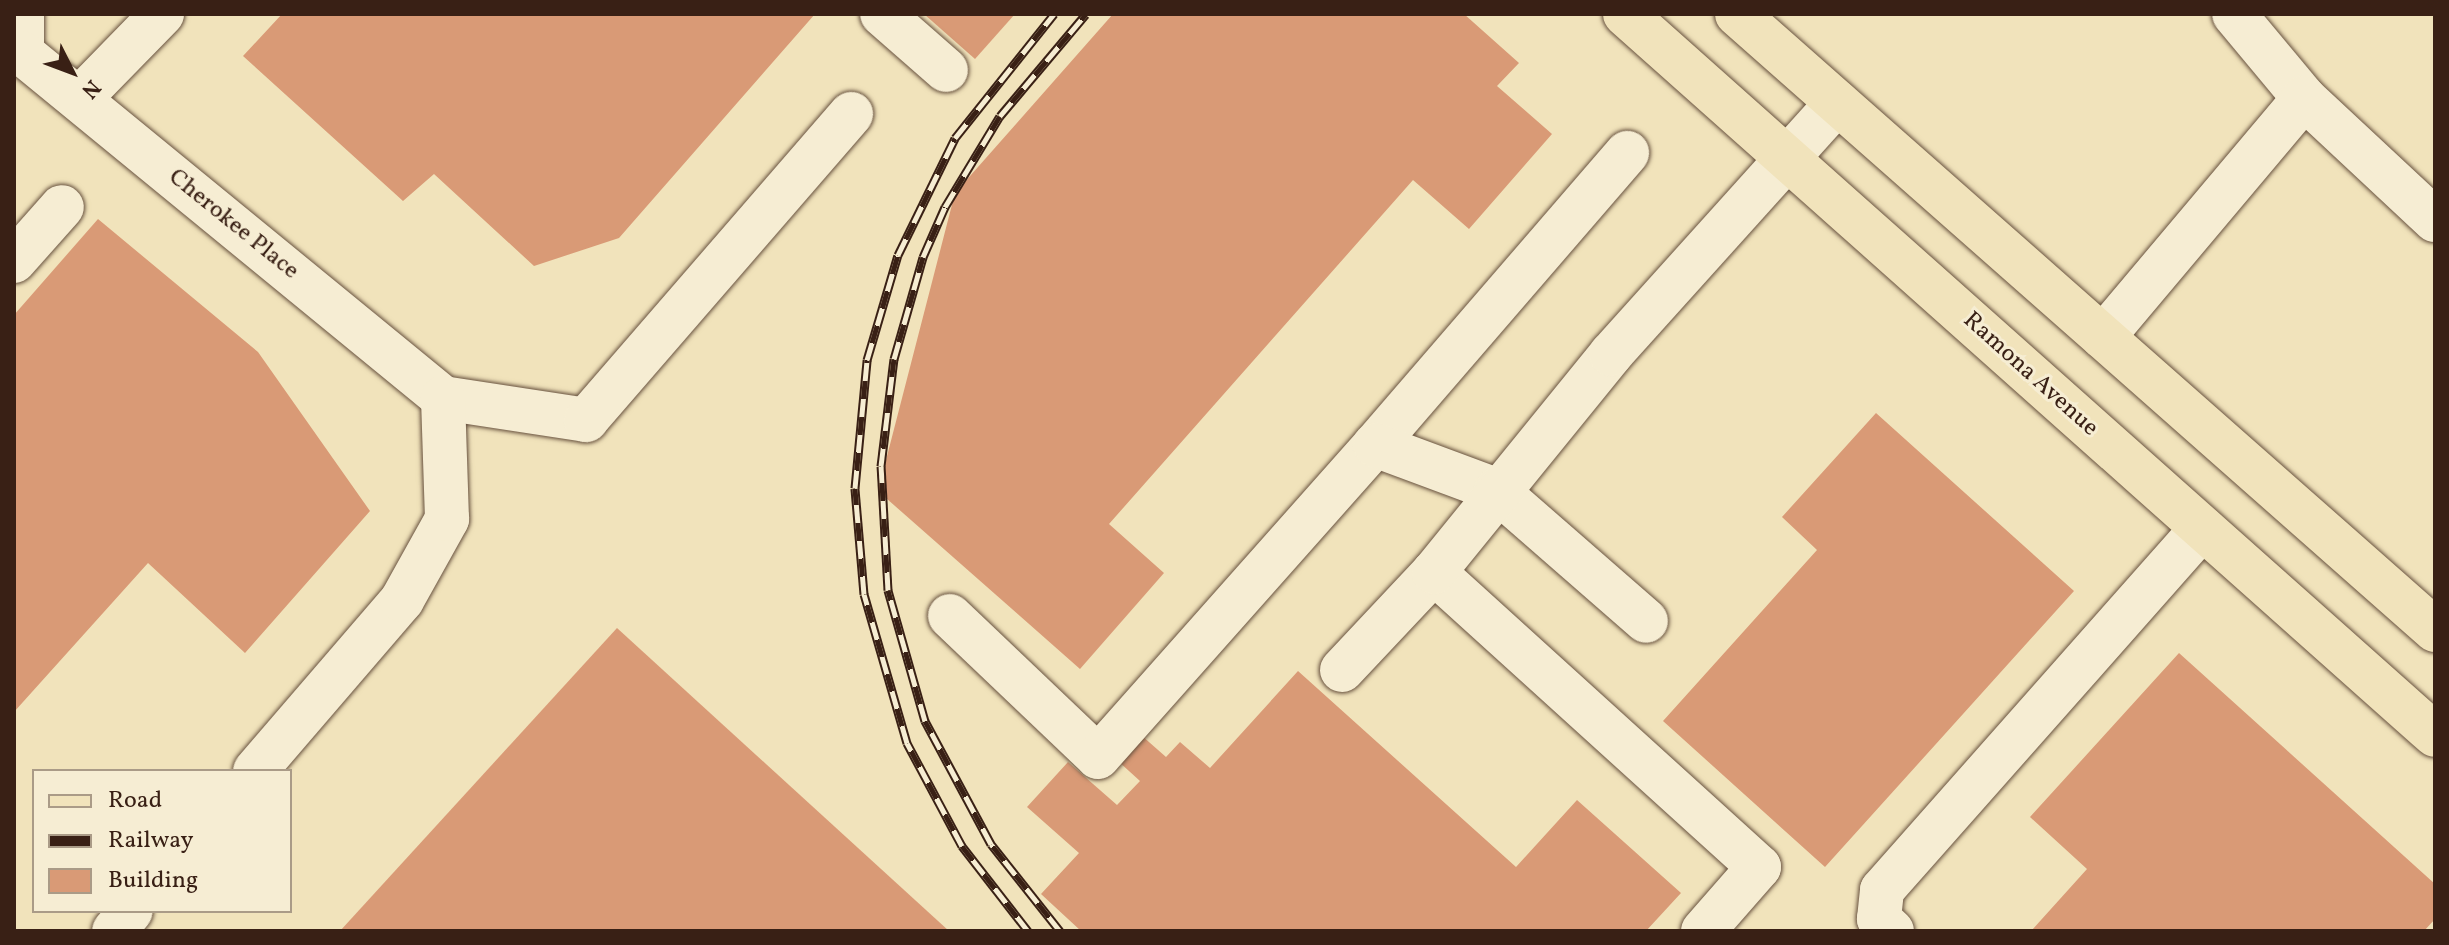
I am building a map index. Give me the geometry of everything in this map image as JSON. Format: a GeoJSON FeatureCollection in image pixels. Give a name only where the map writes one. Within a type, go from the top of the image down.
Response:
{"type":"FeatureCollection","features":[{"type":"Feature","properties":{"kind":"main road","name":"Ramona Avenue"},"geometry":{"type":"LineString","coordinates":[[1625,14],[2435,735]]}},
{"type":"Feature","properties":{"kind":"main road"},"geometry":{"type":"LineString","coordinates":[[1737,14],[2435,630]]}},
{"type":"Feature","properties":{"kind":"street"},"geometry":{"type":"LineString","coordinates":[[79,99],[162,14]]}},
{"type":"Feature","properties":{"kind":"street"},"geometry":{"type":"LineString","coordinates":[[882,14],[946,70]]}},
{"type":"Feature","properties":{"kind":"street"},"geometry":{"type":"LineString","coordinates":[[2234,14],[2304,98],[2435,220]]}},
{"type":"Feature","properties":{"kind":"street","name":"Cherokee Place"},"geometry":{"type":"LineString","coordinates":[[19,43],[79,99],[443,398]]}},
{"type":"Feature","properties":{"kind":"street"},"geometry":{"type":"LineString","coordinates":[[2103,337],[2304,98]]}},
{"type":"Feature","properties":{"kind":"street"},"geometry":{"type":"LineString","coordinates":[[1342,670],[1434,572],[1496,490],[1786,157],[1837,103]]}},
{"type":"Feature","properties":{"kind":"street"},"geometry":{"type":"LineString","coordinates":[[257,769],[402,600],[447,519],[443,398],[586,420],[851,114]]}},
{"type":"Feature","properties":{"kind":"street"},"geometry":{"type":"LineString","coordinates":[[950,616],[1098,757],[1375,445],[1627,153]]}},
{"type":"Feature","properties":{"kind":"street"},"geometry":{"type":"LineString","coordinates":[[14,261],[62,207]]}},
{"type":"Feature","properties":{"kind":"street"},"geometry":{"type":"LineString","coordinates":[[1375,445],[1496,490],[1646,621]]}},
{"type":"Feature","properties":{"kind":"street"},"geometry":{"type":"LineString","coordinates":[[1892,931],[1879,919],[1882,890],[2202,528]]}},
{"type":"Feature","properties":{"kind":"street"},"geometry":{"type":"LineString","coordinates":[[1434,572],[1759,867],[1703,931]]}},
{"type":"Feature","properties":{"kind":"street"},"geometry":{"type":"LineString","coordinates":[[114,931],[129,913]]}},
{"type":"Feature","properties":{"kind":"building"},"geometry":{"type":"Polygon","coordinates":[[[282,14],[815,14],[619,238],[534,266],[434,174],[403,201],[243,56],[282,14]]]}},
{"type":"Feature","properties":{"kind":"building"},"geometry":{"type":"Polygon","coordinates":[[[924,14],[1015,14],[975,59],[924,14]]]}},
{"type":"Feature","properties":{"kind":"building"},"geometry":{"type":"Polygon","coordinates":[[[1113,14],[1464,14],[1519,63],[1497,86],[1552,134],[1469,229],[1413,180],[1109,524],[1164,573],[1080,669],[878,491],[955,193],[1113,14]]]}},
{"type":"Feature","properties":{"kind":"building"},"geometry":{"type":"Polygon","coordinates":[[[98,219],[258,352],[370,511],[245,653],[148,563],[14,712],[14,315],[98,219]]]}},
{"type":"Feature","properties":{"kind":"building"},"geometry":{"type":"Polygon","coordinates":[[[1876,413],[2074,591],[1825,867],[1663,721],[1817,550],[1782,517],[1876,413]]]}},
{"type":"Feature","properties":{"kind":"building"},"geometry":{"type":"Polygon","coordinates":[[[617,628],[949,931],[340,931],[617,628]]]}},
{"type":"Feature","properties":{"kind":"building"},"geometry":{"type":"Polygon","coordinates":[[[2179,653],[2435,884],[2435,919],[2424,931],[2031,931],[2087,869],[2030,817],[2179,653]]]}},
{"type":"Feature","properties":{"kind":"building"},"geometry":{"type":"Polygon","coordinates":[[[1298,671],[1516,867],[1577,800],[1681,893],[1646,931],[1081,931],[1041,894],[1079,853],[1027,807],[1068,762],[1117,805],[1140,781],[1118,761],[1141,735],[1166,757],[1180,742],[1210,768],[1298,671]]]}},
{"type":"Feature","properties":{"kind":"railway"},"geometry":{"type":"LineString","coordinates":[[1028,931],[962,846],[907,743],[864,594],[855,488],[867,360],[898,255],[955,138],[1054,14]]}},
{"type":"Feature","properties":{"kind":"railway"},"geometry":{"type":"LineString","coordinates":[[1060,931],[991,844],[925,721],[888,590],[881,466],[894,359],[923,257],[945,207],[1000,116],[1086,14]]}}]}
